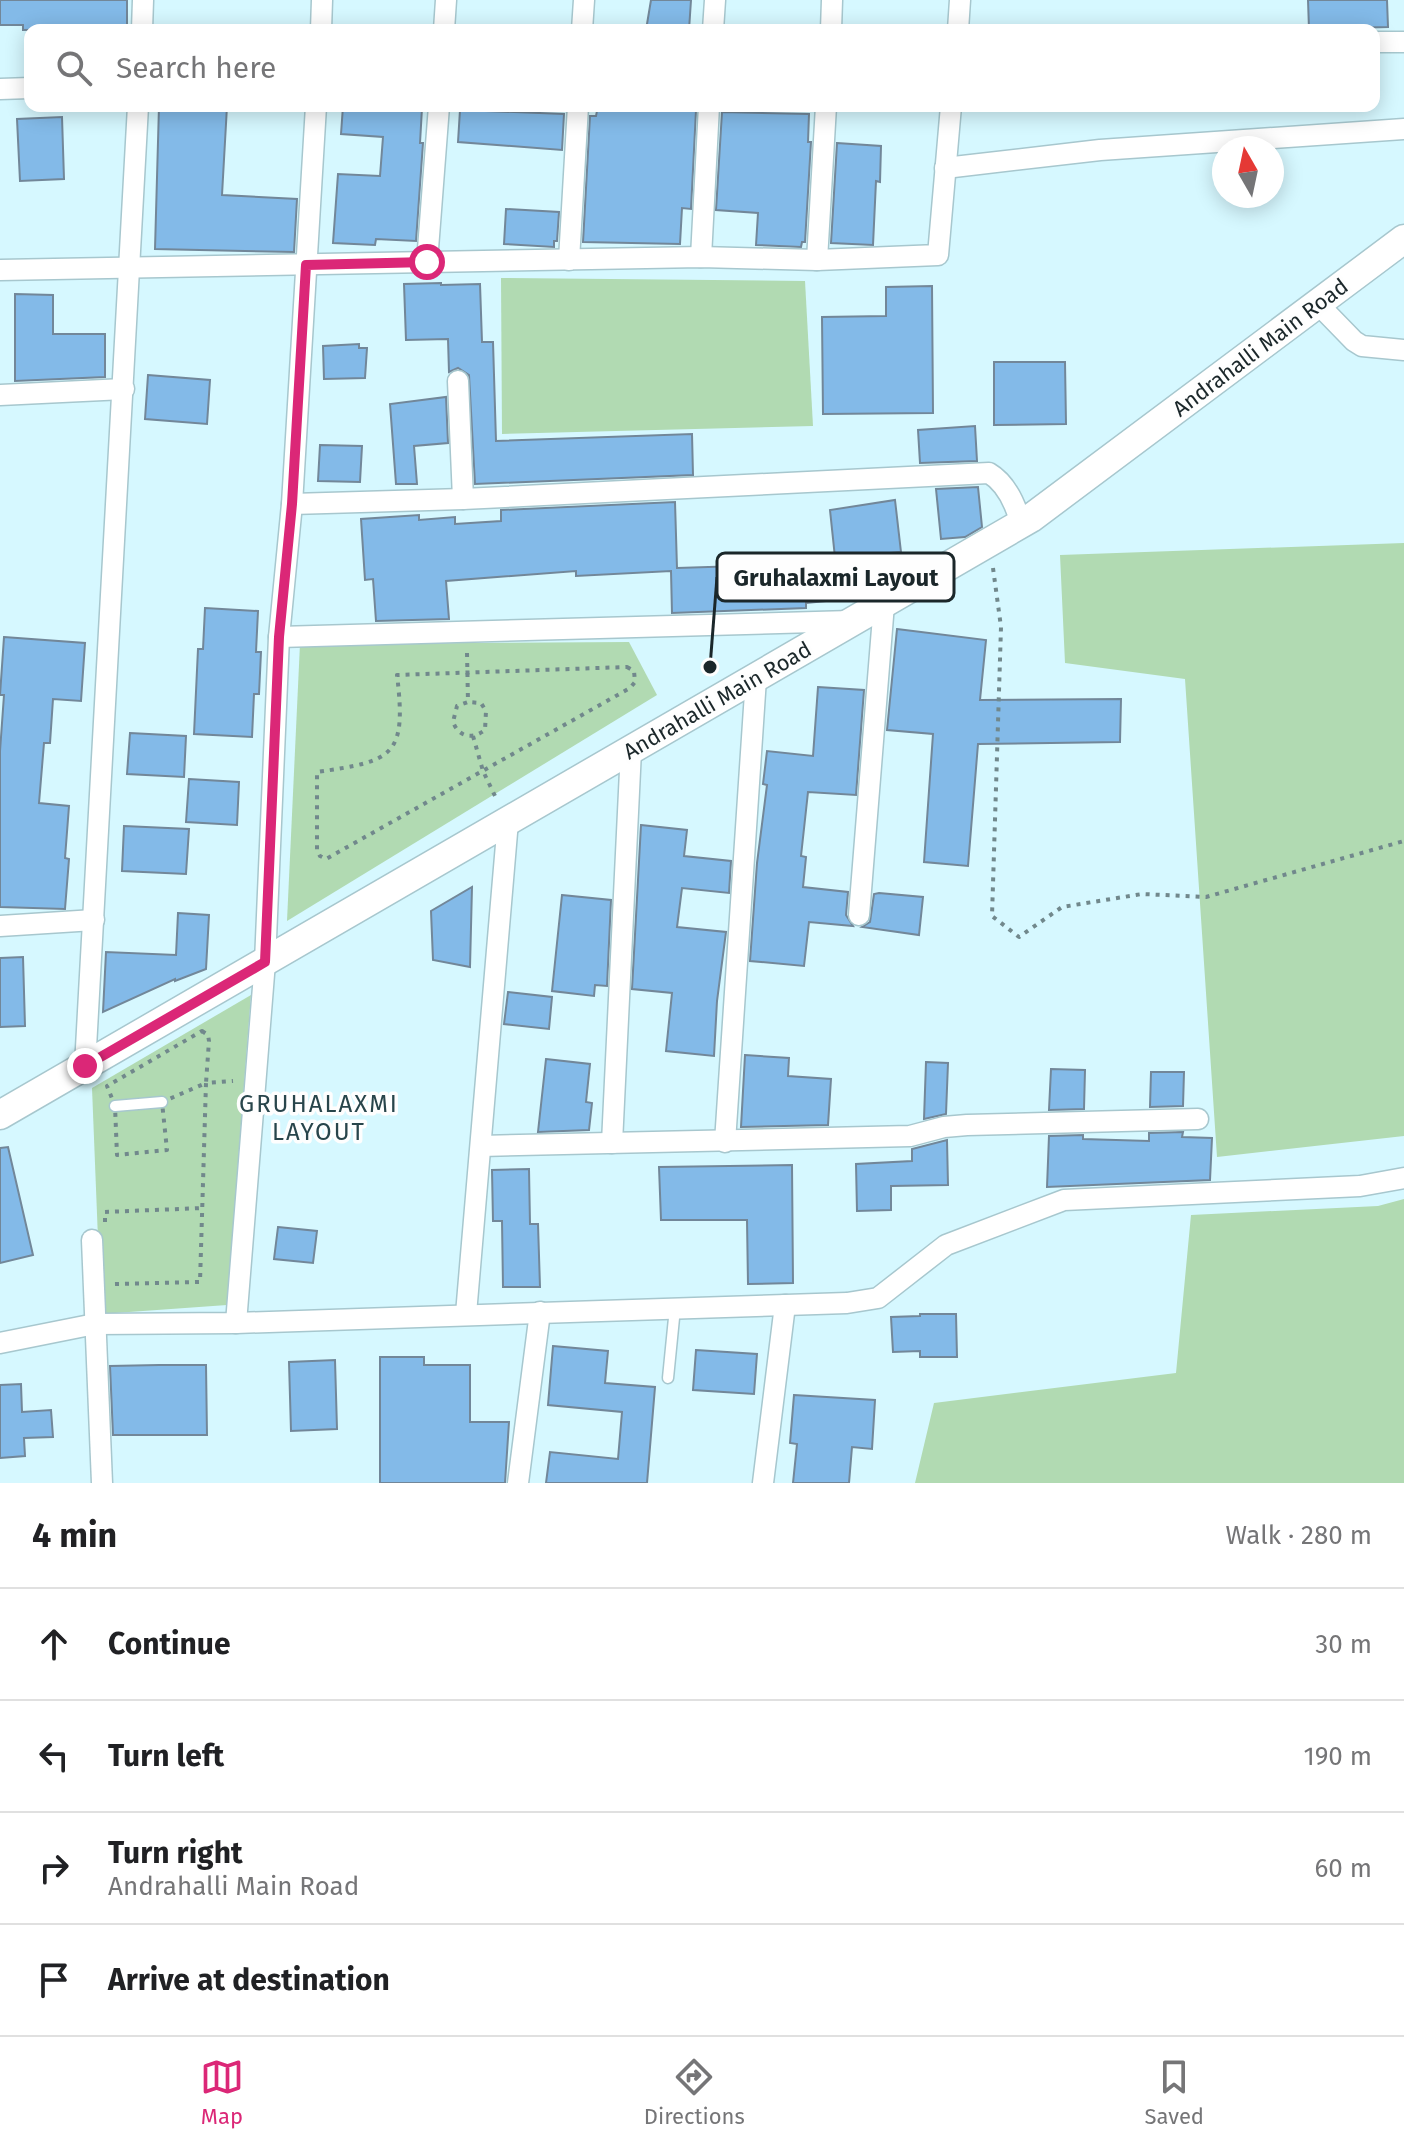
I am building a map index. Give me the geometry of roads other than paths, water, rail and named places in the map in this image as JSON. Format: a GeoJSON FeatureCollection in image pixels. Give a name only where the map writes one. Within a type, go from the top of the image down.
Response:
{"type":"FeatureCollection","features":[{"type":"Feature","properties":{"kind":"main road","name":"Andrahalli Main Road"},"geometry":{"type":"LineString","coordinates":[[0,1115],[1021,524],[1397,249]]}},
{"type":"Feature","properties":{"kind":"street"},"geometry":{"type":"LineString","coordinates":[[142,24],[143,0]]}},
{"type":"Feature","properties":{"kind":"street"},"geometry":{"type":"LineString","coordinates":[[321,24],[322,0]]}},
{"type":"Feature","properties":{"kind":"street"},"geometry":{"type":"LineString","coordinates":[[444,24],[446,0]]}},
{"type":"Feature","properties":{"kind":"street"},"geometry":{"type":"LineString","coordinates":[[582,24],[584,0]]}},
{"type":"Feature","properties":{"kind":"street"},"geometry":{"type":"LineString","coordinates":[[713,24],[715,0]]}},
{"type":"Feature","properties":{"kind":"street"},"geometry":{"type":"LineString","coordinates":[[831,24],[832,0]]}},
{"type":"Feature","properties":{"kind":"street"},"geometry":{"type":"LineString","coordinates":[[958,24],[960,0]]}},
{"type":"Feature","properties":{"kind":"street"},"geometry":{"type":"LineString","coordinates":[[1380,42],[1404,42]]}},
{"type":"Feature","properties":{"kind":"street"},"geometry":{"type":"LineString","coordinates":[[0,89],[24,88]]}},
{"type":"Feature","properties":{"kind":"street"},"geometry":{"type":"LineString","coordinates":[[85,1066],[138,112]]}},
{"type":"Feature","properties":{"kind":"street"},"geometry":{"type":"LineString","coordinates":[[236,1323],[265,962],[279,637],[292,504],[316,112]]}},
{"type":"Feature","properties":{"kind":"street"},"geometry":{"type":"LineString","coordinates":[[427,262],[439,112]]}},
{"type":"Feature","properties":{"kind":"street"},"geometry":{"type":"LineString","coordinates":[[569,260],[578,112]]}},
{"type":"Feature","properties":{"kind":"street"},"geometry":{"type":"LineString","coordinates":[[701,257],[709,112]]}},
{"type":"Feature","properties":{"kind":"street"},"geometry":{"type":"LineString","coordinates":[[817,260],[826,112]]}},
{"type":"Feature","properties":{"kind":"street"},"geometry":{"type":"LineString","coordinates":[[0,270],[701,257],[817,260],[938,255],[950,112]]}},
{"type":"Feature","properties":{"kind":"street"},"geometry":{"type":"LineString","coordinates":[[945,168],[1100,150],[1404,129]]}},
{"type":"Feature","properties":{"kind":"street"},"geometry":{"type":"LineString","coordinates":[[1318,304],[1362,346],[1404,350]]}},
{"type":"Feature","properties":{"kind":"street"},"geometry":{"type":"LineString","coordinates":[[458,381],[463,499]]}},
{"type":"Feature","properties":{"kind":"street"},"geometry":{"type":"LineString","coordinates":[[0,395],[124,389]]}},
{"type":"Feature","properties":{"kind":"street"},"geometry":{"type":"LineString","coordinates":[[292,504],[463,499],[989,473],[1016,506],[1021,524]]}},
{"type":"Feature","properties":{"kind":"street"},"geometry":{"type":"LineString","coordinates":[[859,915],[884,604]]}},
{"type":"Feature","properties":{"kind":"street"},"geometry":{"type":"LineString","coordinates":[[279,637],[853,621]]}},
{"type":"Feature","properties":{"kind":"street"},"geometry":{"type":"LineString","coordinates":[[725,1142],[756,678]]}},
{"type":"Feature","properties":{"kind":"street"},"geometry":{"type":"LineString","coordinates":[[612,1143],[631,750]]}},
{"type":"Feature","properties":{"kind":"street"},"geometry":{"type":"LineString","coordinates":[[466,1314],[508,821]]}},
{"type":"Feature","properties":{"kind":"street"},"geometry":{"type":"LineString","coordinates":[[0,926],[94,920]]}},
{"type":"Feature","properties":{"kind":"street"},"geometry":{"type":"LineString","coordinates":[[481,1146],[910,1136],[967,1125],[1198,1119]]}},
{"type":"Feature","properties":{"kind":"street"},"geometry":{"type":"LineString","coordinates":[[0,1343],[95,1324],[236,1323],[847,1303],[878,1298],[946,1245],[1064,1200],[1360,1186],[1404,1178]]}},
{"type":"Feature","properties":{"kind":"street"},"geometry":{"type":"LineString","coordinates":[[99,1233],[95,1324],[102,1483]]}},
{"type":"Feature","properties":{"kind":"street"},"geometry":{"type":"LineString","coordinates":[[763,1483],[785,1305]]}},
{"type":"Feature","properties":{"kind":"street"},"geometry":{"type":"LineString","coordinates":[[518,1483],[540,1312]]}},
{"type":"Feature","properties":{"kind":"lane"},"geometry":{"type":"LineString","coordinates":[[115,1106],[162,1102]]}},
{"type":"Feature","properties":{"kind":"lane"},"geometry":{"type":"LineString","coordinates":[[668,1378],[675,1308]]}},
{"type":"Feature","properties":{"kind":"place","name":"Gruhalaxmi Layout"},"geometry":{"type":"Point","coordinates":[710,667]}},
{"type":"Feature","properties":{"kind":"district","name":"GRUHALAXMI LAYOUT"},"geometry":{"type":"Point","coordinates":[319,1118]}}]}
